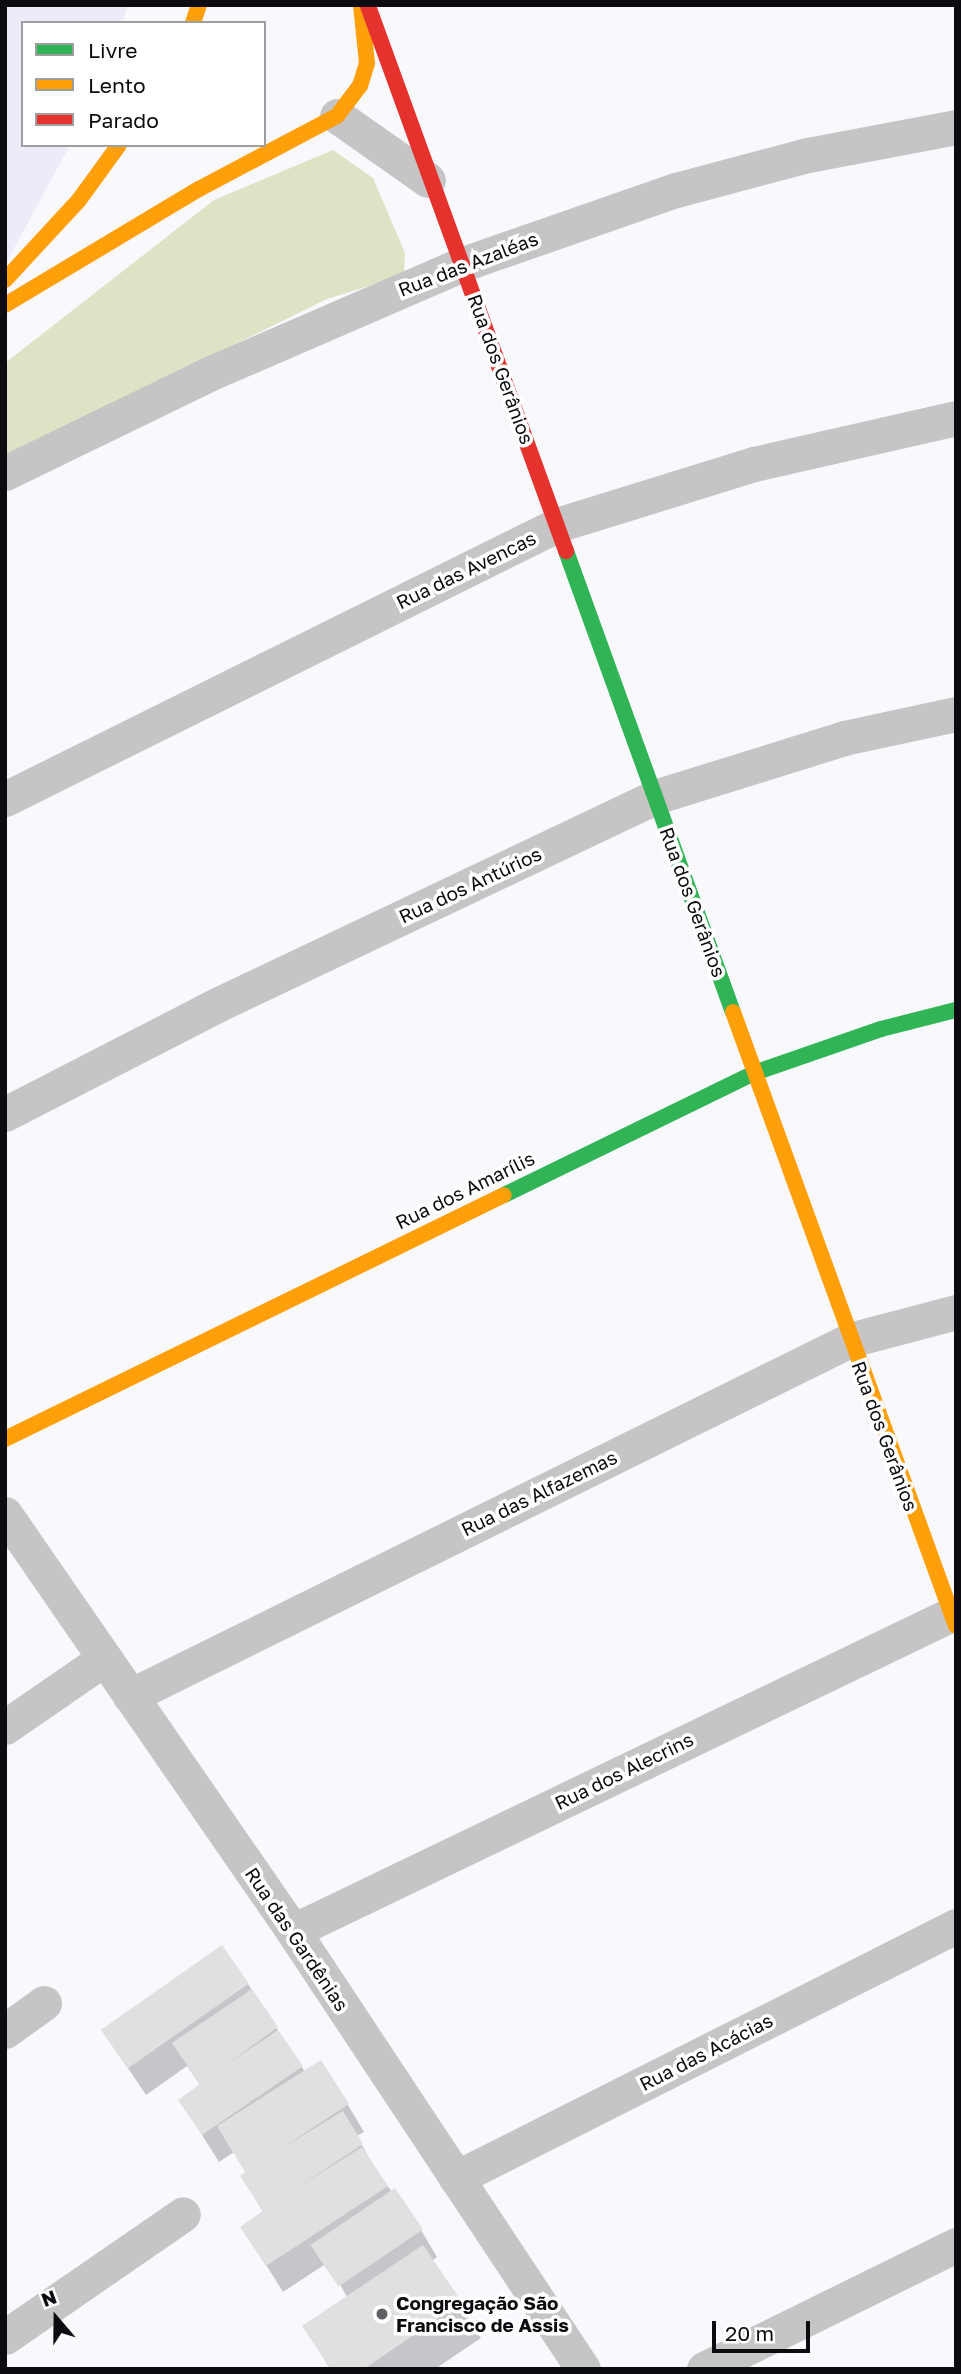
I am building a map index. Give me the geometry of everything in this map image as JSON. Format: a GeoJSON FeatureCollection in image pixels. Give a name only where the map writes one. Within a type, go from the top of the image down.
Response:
{"type":"FeatureCollection","features":[{"type":"Feature","properties":{"kind":"street"},"geometry":{"type":"LineString","coordinates":[[5,305],[156,214],[337,116],[360,86],[367,63],[361,5]]}},
{"type":"Feature","properties":{"kind":"street","name":"Rua dos Gerânios"},"geometry":{"type":"LineString","coordinates":[[368,5],[428,180],[463,264],[850,1339],[954,1617]]}},
{"type":"Feature","properties":{"kind":"street"},"geometry":{"type":"LineString","coordinates":[[337,116],[428,180]]}},
{"type":"Feature","properties":{"kind":"street","name":"Rua das Azaléas"},"geometry":{"type":"LineString","coordinates":[[5,474],[211,373],[463,264],[676,190],[808,155],[956,127]]}},
{"type":"Feature","properties":{"kind":"street"},"geometry":{"type":"LineString","coordinates":[[269,132],[304,133]]}},
{"type":"Feature","properties":{"kind":"street"},"geometry":{"type":"LineString","coordinates":[[5,279],[79,200],[118,147]]}},
{"type":"Feature","properties":{"kind":"street","name":"Rua das Avencas"},"geometry":{"type":"LineString","coordinates":[[5,799],[556,525],[754,464],[956,418]]}},
{"type":"Feature","properties":{"kind":"street","name":"Rua dos Antúrios"},"geometry":{"type":"LineString","coordinates":[[5,1114],[219,1004],[656,797],[844,738],[956,714]]}},
{"type":"Feature","properties":{"kind":"street","name":"Rua dos Amarílis"},"geometry":{"type":"LineString","coordinates":[[5,1439],[754,1073],[881,1029],[956,1010]]}},
{"type":"Feature","properties":{"kind":"street","name":"Rua das Alfazemas"},"geometry":{"type":"LineString","coordinates":[[131,1696],[850,1339],[956,1312]]}},
{"type":"Feature","properties":{"kind":"street","name":"Rua das Gardênias"},"geometry":{"type":"LineString","coordinates":[[5,1514],[293,1931],[583,2369]]}},
{"type":"Feature","properties":{"kind":"street","name":"Rua dos Alecrins"},"geometry":{"type":"LineString","coordinates":[[293,1931],[954,1617]]}},
{"type":"Feature","properties":{"kind":"street"},"geometry":{"type":"LineString","coordinates":[[5,1727],[105,1658]]}},
{"type":"Feature","properties":{"kind":"street","name":"Rua das Acácias"},"geometry":{"type":"LineString","coordinates":[[456,2178],[956,1926]]}},
{"type":"Feature","properties":{"kind":"street"},"geometry":{"type":"LineString","coordinates":[[5,2031],[44,2003]]}},
{"type":"Feature","properties":{"kind":"street"},"geometry":{"type":"LineString","coordinates":[[5,2337],[183,2214]]}},
{"type":"Feature","properties":{"kind":"street"},"geometry":{"type":"LineString","coordinates":[[704,2369],[956,2245]]}},
{"type":"Feature","properties":{"kind":"shaded area"},"geometry":{"type":"Polygon","coordinates":[[[5,5],[128,5],[123,21],[21,21],[21,147],[69,147],[5,265],[5,5]]]}},
{"type":"Feature","properties":{"kind":"green space"},"geometry":{"type":"Polygon","coordinates":[[[333,150],[373,178],[405,253],[404,275],[327,299],[5,458],[5,363],[214,200],[333,150]]]}},
{"type":"Feature","properties":{"kind":"building"},"geometry":{"type":"Polygon","coordinates":[[[222,1945],[249,1984],[128,2068],[101,2030],[222,1945]]]}},
{"type":"Feature","properties":{"kind":"building"},"geometry":{"type":"Polygon","coordinates":[[[252,1989],[278,2027],[226,2065],[278,2030],[303,2066],[202,2135],[178,2100],[200,2084],[172,2043],[252,1989]]]}},
{"type":"Feature","properties":{"kind":"building"},"geometry":{"type":"Polygon","coordinates":[[[321,2060],[349,2104],[282,2148],[343,2111],[363,2144],[295,2189],[362,2147],[388,2186],[266,2266],[240,2227],[263,2211],[240,2176],[245,2172],[217,2126],[321,2060]]]}},
{"type":"Feature","properties":{"kind":"building"},"geometry":{"type":"Polygon","coordinates":[[[395,2188],[423,2229],[338,2286],[310,2245],[395,2188]]]}},
{"type":"Feature","properties":{"kind":"building","name":"Congregação São Francisco de Assis"},"geometry":{"type":"Polygon","coordinates":[[[423,2245],[462,2302],[364,2369],[331,2369],[302,2326],[423,2245]]]}},
{"type":"Feature","properties":{"kind":"traffic: fast"},"geometry":{"type":"LineString","coordinates":[[566,551],[733,1012]]}},
{"type":"Feature","properties":{"kind":"traffic: fast"},"geometry":{"type":"LineString","coordinates":[[504,1195],[754,1073],[881,1029],[956,1010]]}},
{"type":"Feature","properties":{"kind":"traffic: slow"},"geometry":{"type":"LineString","coordinates":[[194,21],[199,5]]}},
{"type":"Feature","properties":{"kind":"traffic: slow"},"geometry":{"type":"LineString","coordinates":[[5,305],[199,189],[337,116],[360,86],[367,63],[361,5]]}},
{"type":"Feature","properties":{"kind":"traffic: slow"},"geometry":{"type":"LineString","coordinates":[[5,280],[79,200],[118,147]]}},
{"type":"Feature","properties":{"kind":"traffic: slow"},"geometry":{"type":"LineString","coordinates":[[733,1012],[956,1626]]}},
{"type":"Feature","properties":{"kind":"traffic: slow"},"geometry":{"type":"LineString","coordinates":[[5,1439],[504,1195]]}},
{"type":"Feature","properties":{"kind":"traffic: jam"},"geometry":{"type":"LineString","coordinates":[[368,6],[566,551]]}},
{"type":"Feature","properties":{"kind":"place","name":"Congregação São Francisco de Assis"},"geometry":{"type":"Point","coordinates":[382,2314]}}]}
